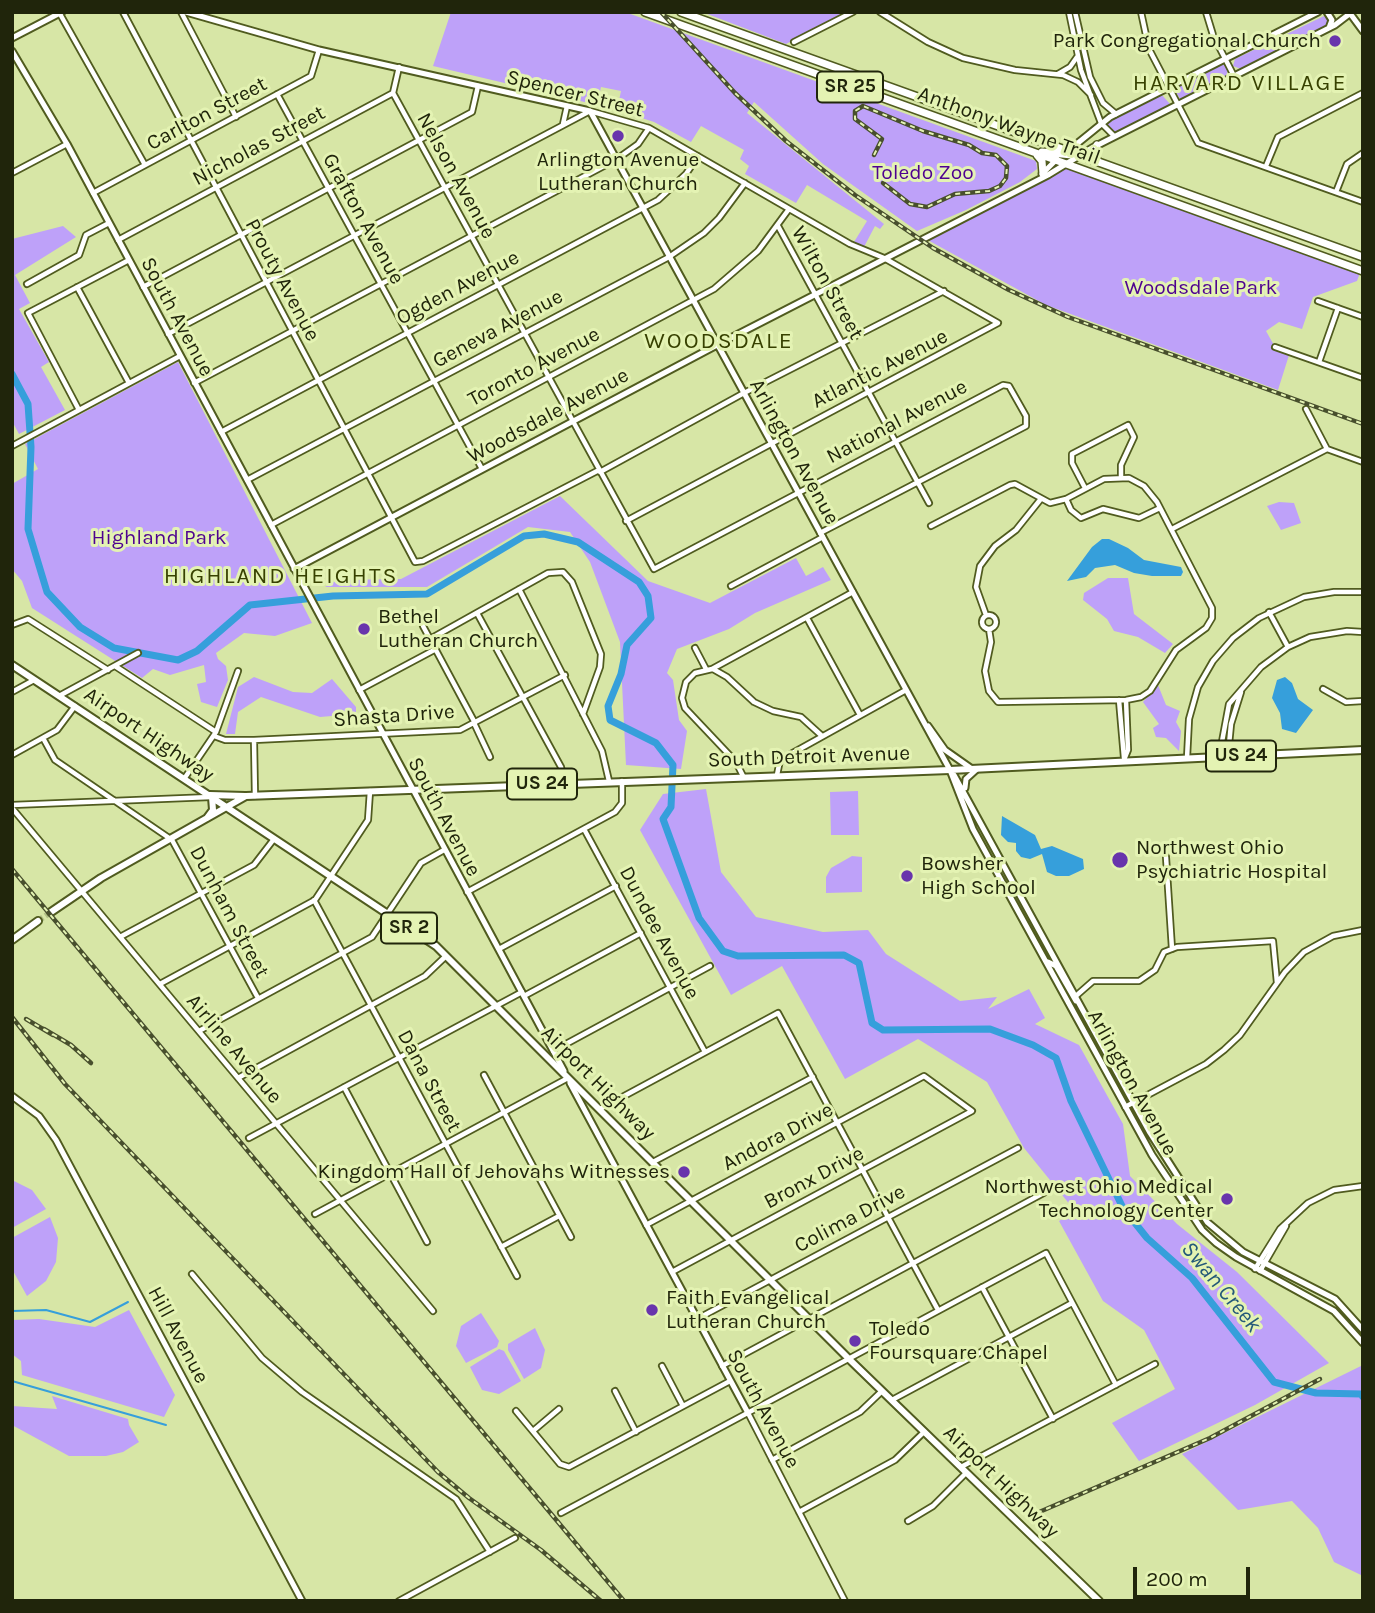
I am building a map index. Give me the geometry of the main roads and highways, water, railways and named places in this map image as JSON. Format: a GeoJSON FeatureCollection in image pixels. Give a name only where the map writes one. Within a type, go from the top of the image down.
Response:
{"type":"FeatureCollection","features":[{"type":"Feature","properties":{"kind":"highway","name":"Anthony Wayne Trail"},"geometry":{"type":"LineString","coordinates":[[645,12],[1363,271]]}},
{"type":"Feature","properties":{"kind":"highway","name":"Anthony Wayne Trail"},"geometry":{"type":"LineString","coordinates":[[681,12],[1065,153],[1098,162],[1363,257]]}},
{"type":"Feature","properties":{"kind":"highway"},"geometry":{"type":"LineString","coordinates":[[999,140],[1065,153]]}},
{"type":"Feature","properties":{"kind":"highway"},"geometry":{"type":"LineString","coordinates":[[1097,145],[1093,152],[1098,162]]}},
{"type":"Feature","properties":{"kind":"highway"},"geometry":{"type":"LineString","coordinates":[[1033,152],[1042,161],[1042,175]]}},
{"type":"Feature","properties":{"kind":"main road","name":"Airport Highway"},"geometry":{"type":"LineString","coordinates":[[12,665],[387,913],[446,956],[849,1359],[1099,1601]]}},
{"type":"Feature","properties":{"kind":"main road","name":"South Detroit Avenue"},"geometry":{"type":"LineString","coordinates":[[246,796],[975,769],[1363,750]]}},
{"type":"Feature","properties":{"kind":"main road"},"geometry":{"type":"LineString","coordinates":[[201,824],[213,810],[210,796],[246,796]]}},
{"type":"Feature","properties":{"kind":"main road"},"geometry":{"type":"LineString","coordinates":[[51,912],[81,890],[246,796]]}},
{"type":"Feature","properties":{"kind":"main road"},"geometry":{"type":"LineString","coordinates":[[12,940],[38,921]]}},
{"type":"Feature","properties":{"kind":"water"},"geometry":{"type":"Polygon","coordinates":[[[1102,539],[1109,539],[1128,548],[1144,560],[1181,567],[1183,572],[1181,576],[1152,576],[1134,573],[1115,565],[1095,568],[1086,577],[1067,581],[1092,547],[1102,539]]]}},
{"type":"Feature","properties":{"kind":"water"},"geometry":{"type":"Polygon","coordinates":[[[1285,677],[1292,683],[1298,699],[1313,710],[1296,733],[1282,729],[1280,713],[1272,698],[1277,680],[1285,677]]]}},
{"type":"Feature","properties":{"kind":"water"},"geometry":{"type":"Polygon","coordinates":[[[1002,816],[1035,835],[1041,849],[1052,846],[1083,859],[1084,869],[1069,876],[1056,876],[1047,872],[1042,854],[1030,859],[1021,857],[1016,851],[1016,843],[1008,842],[1001,835],[1002,816]]]}},
{"type":"Feature","properties":{"kind":"waterway","name":"Swan Creek"},"geometry":{"type":"LineString","coordinates":[[12,374],[28,404],[31,447],[28,529],[47,592],[80,627],[114,648],[178,660],[197,651],[250,605],[333,596],[427,594],[524,536],[544,534],[578,542],[639,582],[648,596],[651,618],[627,645],[621,674],[608,706],[610,720],[656,743],[673,765],[671,807],[663,819],[699,918],[723,951],[738,956],[844,955],[859,963],[872,1023],[883,1030],[990,1029],[1033,1045],[1056,1058],[1071,1101],[1123,1208],[1147,1238],[1192,1278],[1274,1382],[1316,1393],[1361,1394],[1363,1397]]}},
{"type":"Feature","properties":{"kind":"waterway"},"geometry":{"type":"LineString","coordinates":[[12,1311],[46,1310],[90,1322],[128,1302]]}},
{"type":"Feature","properties":{"kind":"waterway"},"geometry":{"type":"LineString","coordinates":[[12,1381],[166,1425]]}},
{"type":"Feature","properties":{"kind":"tunnel"},"geometry":{"type":"LineString","coordinates":[[38,921],[51,912]]}},
{"type":"Feature","properties":{"kind":"railway"},"geometry":{"type":"LineString","coordinates":[[661,12],[735,93],[786,141],[855,195],[933,248],[1009,290],[1068,317],[1363,424]]}},
{"type":"Feature","properties":{"kind":"railway"},"geometry":{"type":"LineString","coordinates":[[874,155],[882,139],[855,119],[855,111],[863,106],[923,131],[969,145],[982,153],[996,155],[1007,166],[1006,178],[1000,186],[989,191],[955,194],[927,207],[910,204],[883,183]]}},
{"type":"Feature","properties":{"kind":"railway"},"geometry":{"type":"LineString","coordinates":[[12,869],[624,1601]]}},
{"type":"Feature","properties":{"kind":"railway"},"geometry":{"type":"LineString","coordinates":[[12,1017],[65,1084],[438,1472],[541,1550],[601,1601]]}},
{"type":"Feature","properties":{"kind":"railway"},"geometry":{"type":"LineString","coordinates":[[26,1019],[53,1035]]}},
{"type":"Feature","properties":{"kind":"railway"},"geometry":{"type":"LineString","coordinates":[[44,1029],[71,1045],[91,1063]]}},
{"type":"Feature","properties":{"kind":"railway"},"geometry":{"type":"LineString","coordinates":[[1037,1513],[1210,1438],[1320,1379]]}},
{"type":"Feature","properties":{"kind":"place","name":"Park Congregational Church"},"geometry":{"type":"Point","coordinates":[1335,41]}},
{"type":"Feature","properties":{"kind":"place","name":"Arlington Avenue Lutheran Church"},"geometry":{"type":"Point","coordinates":[618,136]}},
{"type":"Feature","properties":{"kind":"place","name":"Bethel Lutheran Church"},"geometry":{"type":"Point","coordinates":[364,629]}},
{"type":"Feature","properties":{"kind":"place","name":"Northwest Ohio Psychiatric Hospital"},"geometry":{"type":"Point","coordinates":[1120,860]}},
{"type":"Feature","properties":{"kind":"place","name":"Bowsher High School"},"geometry":{"type":"Point","coordinates":[907,876]}},
{"type":"Feature","properties":{"kind":"place","name":"Kingdom Hall of Jehovahs Witnesses"},"geometry":{"type":"Point","coordinates":[684,1172]}},
{"type":"Feature","properties":{"kind":"place","name":"Northwest Ohio Medical Technology Center"},"geometry":{"type":"Point","coordinates":[1227,1199]}},
{"type":"Feature","properties":{"kind":"place","name":"Faith Evangelical Lutheran Church"},"geometry":{"type":"Point","coordinates":[652,1310]}},
{"type":"Feature","properties":{"kind":"place","name":"Toledo Foursquare Chapel"},"geometry":{"type":"Point","coordinates":[855,1341]}},
{"type":"Feature","properties":{"kind":"district","name":"HARVARD VILLAGE"},"geometry":{"type":"Point","coordinates":[1240,83]}},
{"type":"Feature","properties":{"kind":"district","name":"WOODSDALE"},"geometry":{"type":"Point","coordinates":[719,341]}},
{"type":"Feature","properties":{"kind":"district","name":"HIGHLAND HEIGHTS"},"geometry":{"type":"Point","coordinates":[281,576]}},
{"type":"Feature","properties":{"kind":"park label","name":"Toledo Zoo"},"geometry":{"type":"Point","coordinates":[923,173]}},
{"type":"Feature","properties":{"kind":"park label","name":"Woodsdale Park"},"geometry":{"type":"Point","coordinates":[1201,288]}},
{"type":"Feature","properties":{"kind":"park label","name":"Highland Park"},"geometry":{"type":"Point","coordinates":[159,538]}}]}
